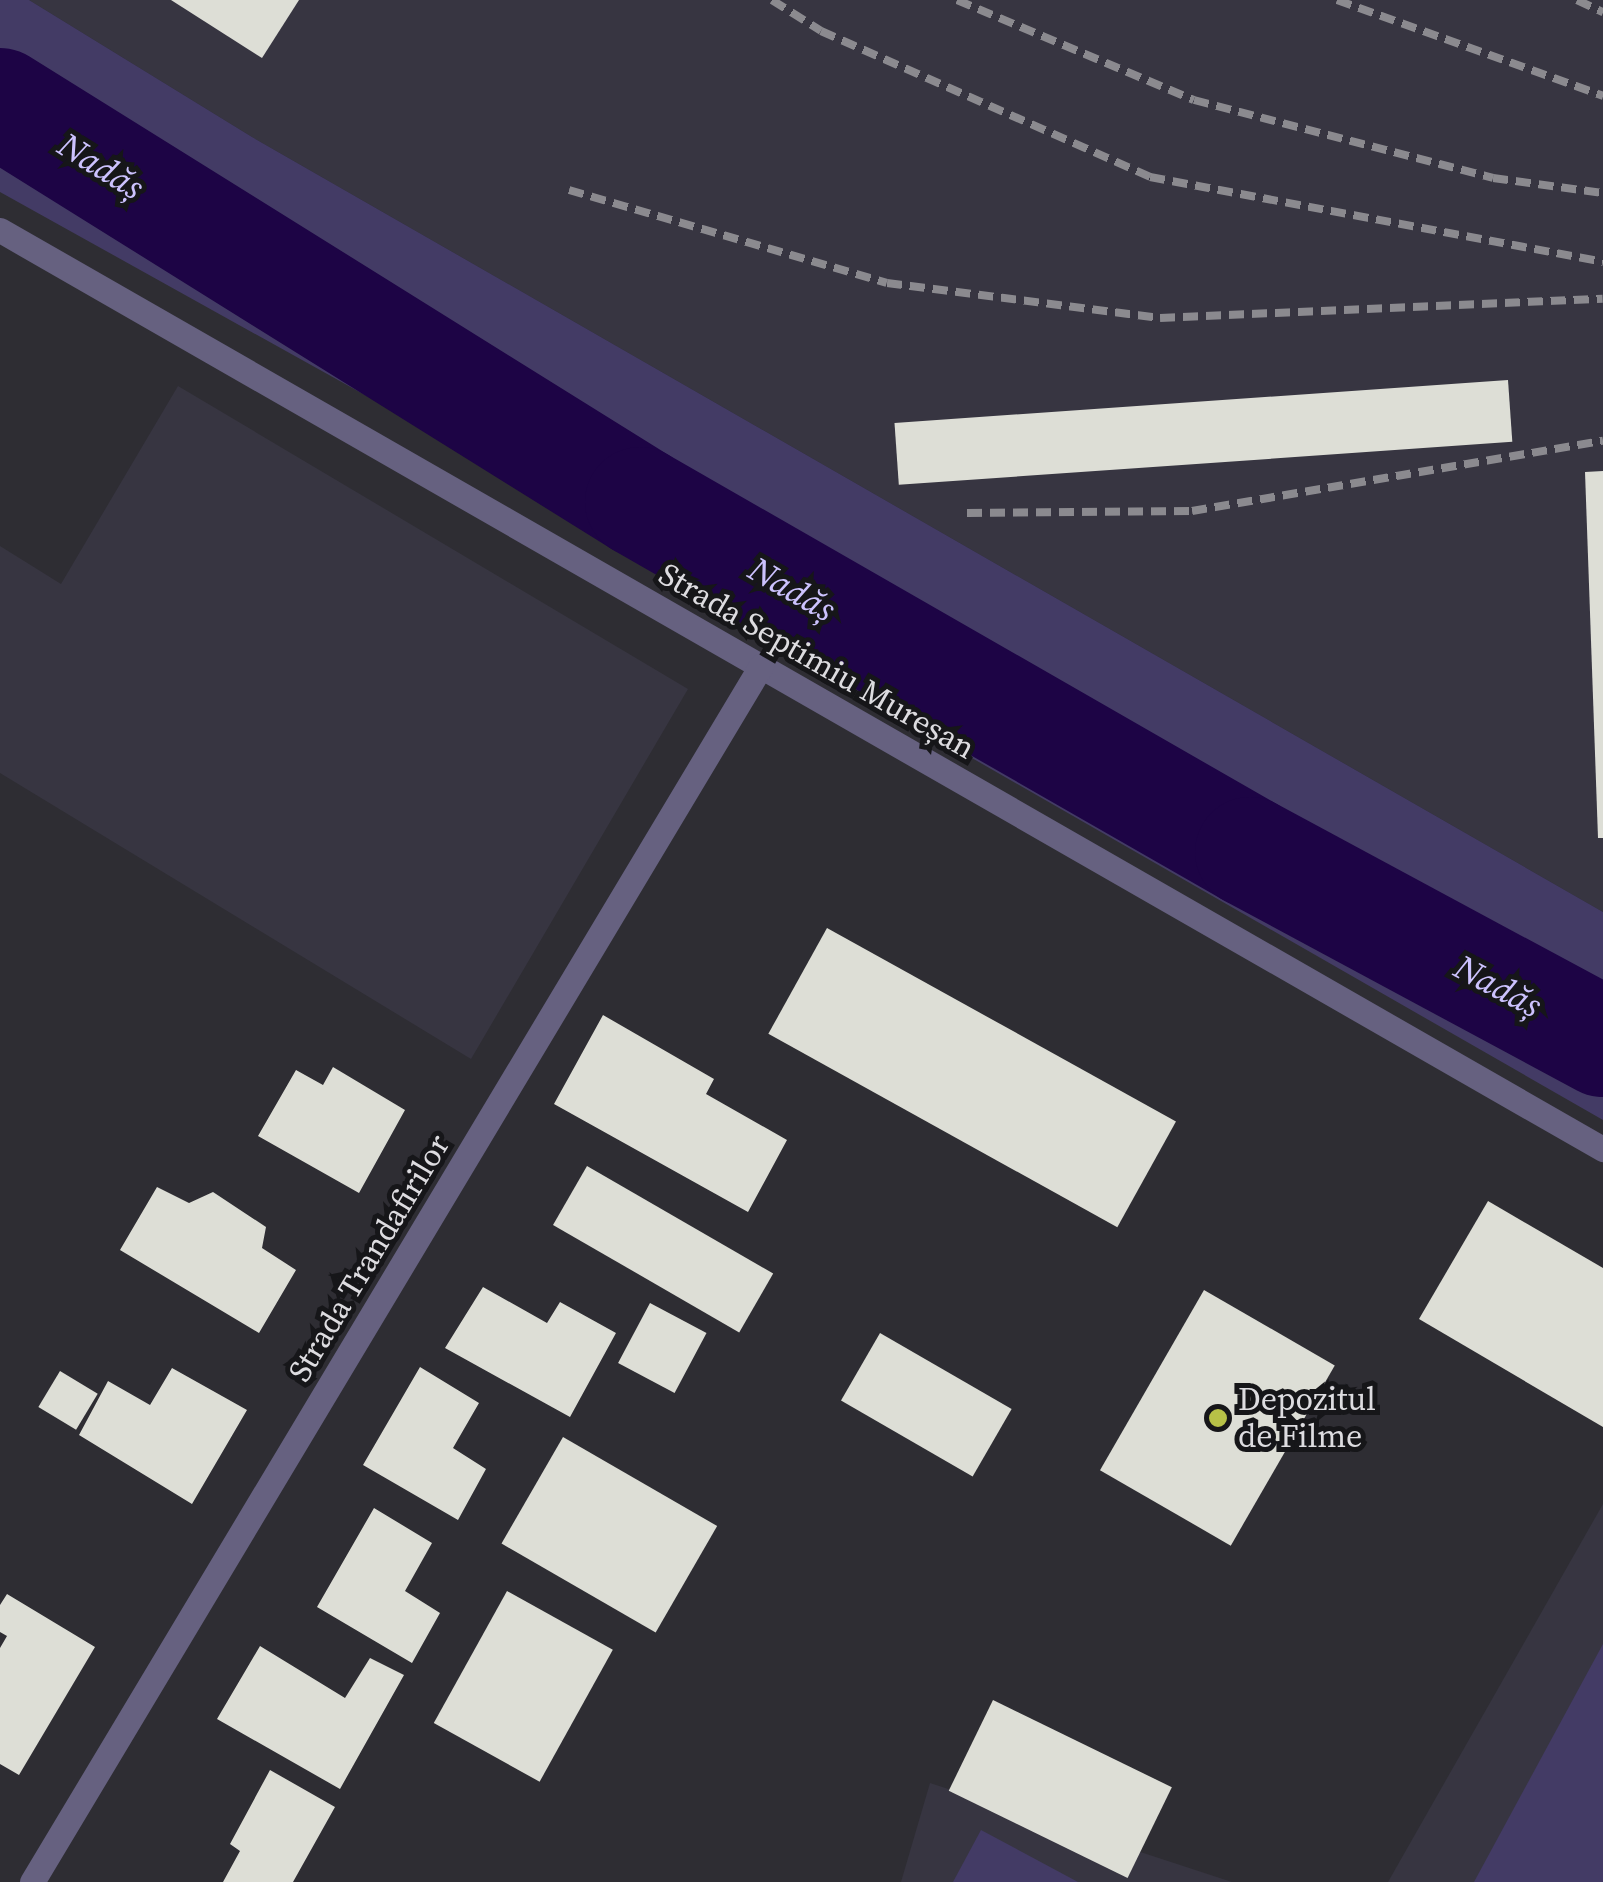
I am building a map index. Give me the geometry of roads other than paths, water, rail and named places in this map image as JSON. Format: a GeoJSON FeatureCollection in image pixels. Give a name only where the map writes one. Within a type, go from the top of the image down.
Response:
{"type":"FeatureCollection","features":[{"type":"Feature","properties":{"kind":"street","name":"Strada Septimiu Mureșan"},"geometry":{"type":"LineString","coordinates":[[0,230],[1603,1149]]}},
{"type":"Feature","properties":{"kind":"street","name":"Strada Trandafirilor"},"geometry":{"type":"LineString","coordinates":[[32,1882],[760,666]]}},
{"type":"Feature","properties":{"kind":"waterway","name":"Nadăș"},"geometry":{"type":"LineString","coordinates":[[0,103],[640,502],[1250,852],[1603,1042]]}},
{"type":"Feature","properties":{"kind":"railway"},"geometry":{"type":"LineString","coordinates":[[772,0],[821,31],[1150,177],[1603,262]]}},
{"type":"Feature","properties":{"kind":"railway"},"geometry":{"type":"LineString","coordinates":[[957,0],[1194,100],[1493,178],[1603,193]]}},
{"type":"Feature","properties":{"kind":"railway"},"geometry":{"type":"LineString","coordinates":[[1337,0],[1603,96]]}},
{"type":"Feature","properties":{"kind":"railway"},"geometry":{"type":"LineString","coordinates":[[1577,0],[1603,12]]}},
{"type":"Feature","properties":{"kind":"railway"},"geometry":{"type":"LineString","coordinates":[[569,190],[887,283],[1160,318],[1603,299]]}},
{"type":"Feature","properties":{"kind":"railway"},"geometry":{"type":"LineString","coordinates":[[967,513],[1192,511],[1603,441]]}},
{"type":"Feature","properties":{"kind":"place","name":"Depozitul de Filme"},"geometry":{"type":"Point","coordinates":[1218,1418]}}]}
